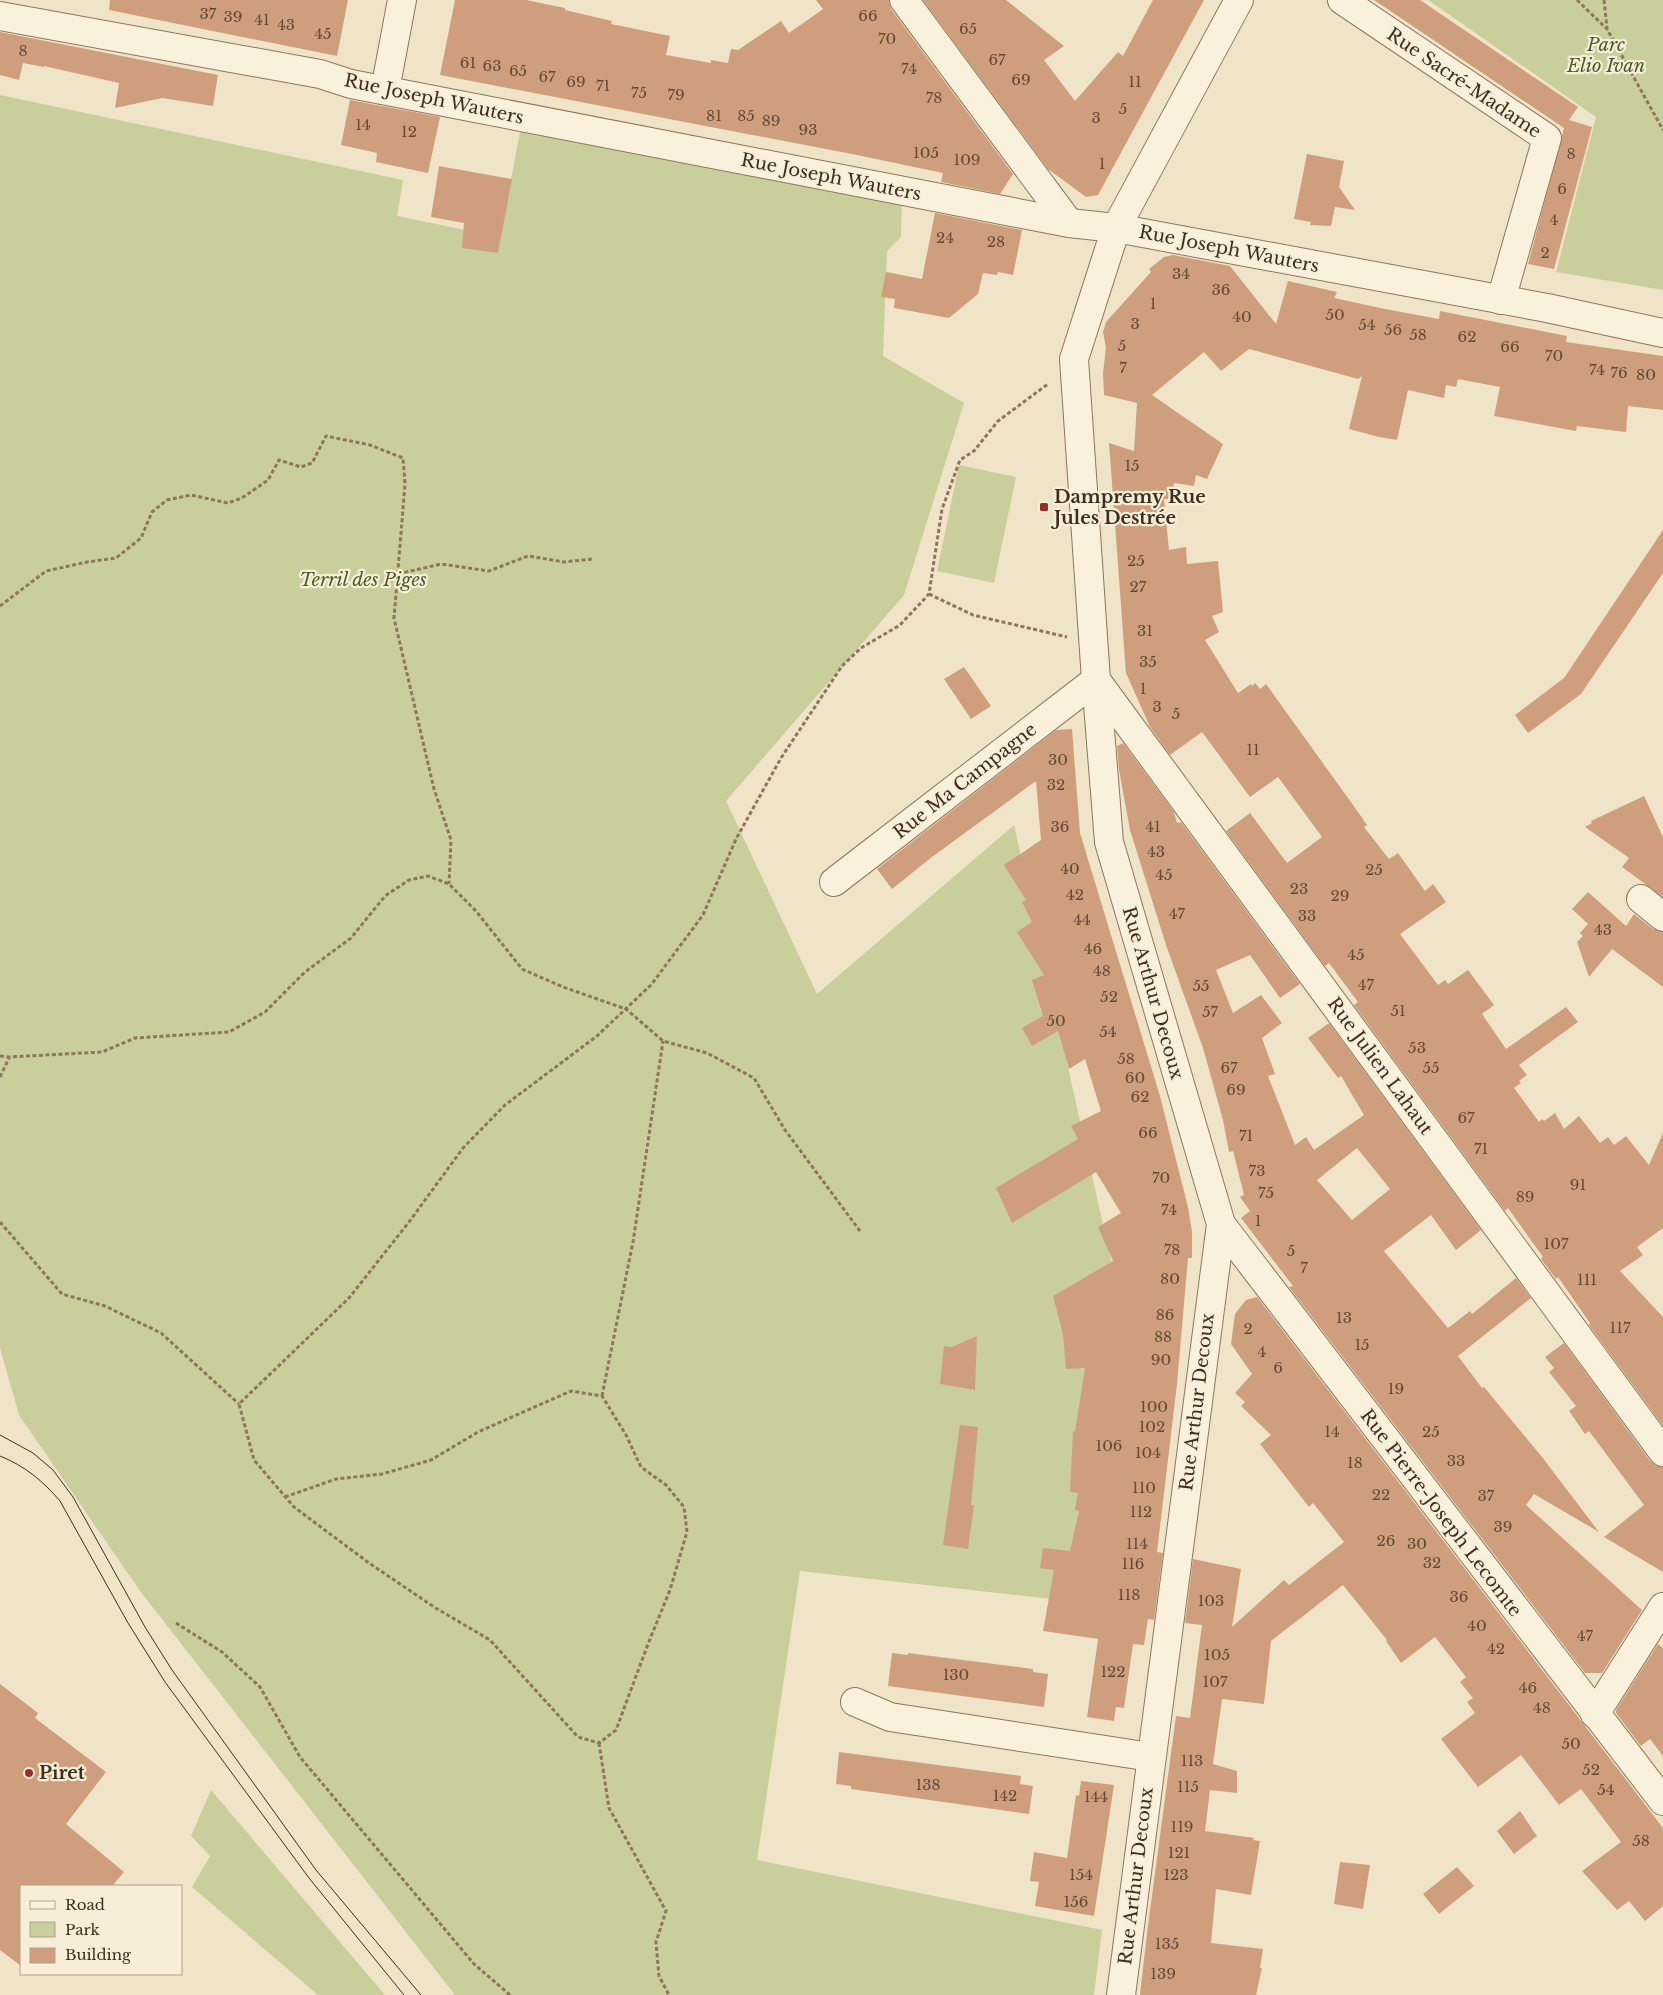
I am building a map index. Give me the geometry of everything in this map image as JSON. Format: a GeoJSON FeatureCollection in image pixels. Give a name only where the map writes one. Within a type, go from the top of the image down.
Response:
{"type":"FeatureCollection","features":[{"type":"Feature","properties":{"kind":"street"},"geometry":{"type":"LineString","coordinates":[[385,90],[402,0]]}},
{"type":"Feature","properties":{"kind":"street"},"geometry":{"type":"LineString","coordinates":[[904,0],[1069,223]]}},
{"type":"Feature","properties":{"kind":"street"},"geometry":{"type":"LineString","coordinates":[[1116,228],[1239,0]]}},
{"type":"Feature","properties":{"kind":"street","name":"Rue Sacré-Madame"},"geometry":{"type":"LineString","coordinates":[[1342,0],[1547,138],[1501,300]]}},
{"type":"Feature","properties":{"kind":"street","name":"Rue Joseph Wauters"},"geometry":{"type":"LineString","coordinates":[[0,16],[320,74],[351,84],[1069,223],[1116,228],[1548,308],[1663,333]]}},
{"type":"Feature","properties":{"kind":"street","name":"Rue Arthur Decoux"},"geometry":{"type":"LineString","coordinates":[[1116,228],[1074,359],[1096,680],[1110,842],[1221,1224],[1121,1995]]}},
{"type":"Feature","properties":{"kind":"street","name":"Rue Ma Campagne"},"geometry":{"type":"LineString","coordinates":[[834,882],[1096,680]]}},
{"type":"Feature","properties":{"kind":"street","name":"Rue Julien Lahaut"},"geometry":{"type":"LineString","coordinates":[[1096,680],[1663,1452]]}},
{"type":"Feature","properties":{"kind":"street"},"geometry":{"type":"LineString","coordinates":[[1641,899],[1663,918]]}},
{"type":"Feature","properties":{"kind":"street","name":"Rue Pierre-Joseph Lecomte"},"geometry":{"type":"LineString","coordinates":[[1221,1224],[1663,1801]]}},
{"type":"Feature","properties":{"kind":"street"},"geometry":{"type":"LineString","coordinates":[[1595,1714],[1663,1607]]}},
{"type":"Feature","properties":{"kind":"street"},"geometry":{"type":"LineString","coordinates":[[855,1702],[890,1717],[1151,1757]]}},
{"type":"Feature","properties":{"kind":"path"},"geometry":{"type":"LineString","coordinates":[[1577,0],[1607,29],[1663,130]]}},
{"type":"Feature","properties":{"kind":"path"},"geometry":{"type":"LineString","coordinates":[[1604,0],[1607,29]]}},
{"type":"Feature","properties":{"kind":"path"},"geometry":{"type":"LineString","coordinates":[[239,1404],[349,1298],[409,1222],[463,1148],[506,1105],[597,1036],[651,985],[703,916],[736,839],[781,758],[842,666],[861,648],[900,625],[930,594],[942,509],[960,460],[974,451],[998,421],[1074,364]]}},
{"type":"Feature","properties":{"kind":"path"},"geometry":{"type":"LineString","coordinates":[[0,606],[46,571],[116,558],[141,538],[152,512],[168,500],[192,495],[228,503],[242,498],[268,480],[279,460],[301,466],[312,463],[326,436],[370,445],[402,458],[405,484],[394,618],[434,789],[451,840],[449,884]]}},
{"type":"Feature","properties":{"kind":"path"},"geometry":{"type":"LineString","coordinates":[[398,574],[441,564],[489,571],[528,556],[564,562],[592,559]]}},
{"type":"Feature","properties":{"kind":"path"},"geometry":{"type":"LineString","coordinates":[[930,594],[973,615],[1094,644]]}},
{"type":"Feature","properties":{"kind":"path"},"geometry":{"type":"LineString","coordinates":[[0,1056],[102,1052],[135,1038],[229,1032],[265,1012],[305,972],[351,938],[385,896],[409,880],[428,876],[449,884],[476,911],[522,969],[563,987],[626,1009],[663,1041],[707,1053],[754,1078],[786,1130],[860,1231]]}},
{"type":"Feature","properties":{"kind":"path"},"geometry":{"type":"LineString","coordinates":[[599,1743],[616,1730],[670,1590],[687,1532],[684,1507],[666,1485],[640,1467],[626,1435],[602,1396],[633,1242],[663,1041]]}},
{"type":"Feature","properties":{"kind":"path"},"geometry":{"type":"LineString","coordinates":[[0,1077],[10,1057]]}},
{"type":"Feature","properties":{"kind":"path"},"geometry":{"type":"LineString","coordinates":[[0,1222],[62,1294],[105,1306],[161,1333],[239,1404],[254,1460],[294,1507],[369,1563],[434,1607],[490,1640],[578,1737],[599,1743]]}},
{"type":"Feature","properties":{"kind":"path"},"geometry":{"type":"LineString","coordinates":[[285,1497],[336,1479],[382,1474],[431,1460],[478,1432],[571,1390],[602,1396]]}},
{"type":"Feature","properties":{"kind":"path"},"geometry":{"type":"LineString","coordinates":[[176,1623],[222,1652],[260,1687],[300,1757],[474,1964],[510,1995]]}},
{"type":"Feature","properties":{"kind":"path"},"geometry":{"type":"LineString","coordinates":[[599,1743],[609,1808],[666,1911],[656,1942],[659,1976],[668,1995]]}},
{"type":"Feature","properties":{"kind":"green space","name":"Parc Elio Ivan"},"geometry":{"type":"Polygon","coordinates":[[[1428,0],[1663,0],[1663,290],[1556,272],[1596,117],[1428,0]]]}},
{"type":"Feature","properties":{"kind":"green space","name":"Terril des Piges"},"geometry":{"type":"Polygon","coordinates":[[[0,95],[403,180],[397,216],[500,237],[520,132],[902,191],[901,237],[887,251],[883,356],[964,403],[904,595],[726,801],[817,994],[1014,825],[1119,1296],[1087,1603],[800,1571],[757,1860],[1102,1930],[1094,1995],[455,1995],[140,1591],[19,1415],[0,1348],[0,95]]]}},
{"type":"Feature","properties":{"kind":"green space"},"geometry":{"type":"Polygon","coordinates":[[[959,465],[1016,477],[994,583],[937,571],[959,465]]]}},
{"type":"Feature","properties":{"kind":"green space"},"geometry":{"type":"Polygon","coordinates":[[[211,1790],[385,1995],[318,1995],[192,1887],[210,1856],[191,1836],[211,1790]]]}},
{"type":"Feature","properties":{"kind":"building"},"geometry":{"type":"Polygon","coordinates":[[[110,0],[348,0],[337,56],[109,10],[110,0]]]}},
{"type":"Feature","properties":{"kind":"building"},"geometry":{"type":"Polygon","coordinates":[[[455,0],[526,0],[565,8],[565,10],[612,21],[611,24],[670,36],[666,55],[711,63],[711,60],[728,63],[731,49],[738,50],[781,21],[789,33],[823,9],[816,0],[889,0],[891,9],[1013,174],[1000,194],[941,182],[943,173],[440,75],[455,0]]]}},
{"type":"Feature","properties":{"kind":"building"},"geometry":{"type":"Polygon","coordinates":[[[923,0],[1006,0],[1064,46],[1044,60],[1075,101],[1118,52],[1123,56],[1153,0],[1204,0],[1098,195],[1086,197],[1048,169],[923,0]]]}},
{"type":"Feature","properties":{"kind":"building"},"geometry":{"type":"Polygon","coordinates":[[[1374,0],[1420,0],[1578,107],[1569,120],[1592,127],[1554,269],[1528,264],[1564,128],[1374,0]]]}},
{"type":"Feature","properties":{"kind":"building"},"geometry":{"type":"Polygon","coordinates":[[[0,32],[218,75],[213,106],[162,98],[115,108],[119,83],[23,63],[19,80],[0,75],[0,32]]]}},
{"type":"Feature","properties":{"kind":"building"},"geometry":{"type":"Polygon","coordinates":[[[350,100],[440,117],[428,173],[376,162],[377,153],[341,145],[350,100]]]}},
{"type":"Feature","properties":{"kind":"building"},"geometry":{"type":"Polygon","coordinates":[[[1307,154],[1344,161],[1339,187],[1355,210],[1335,207],[1331,226],[1310,225],[1311,222],[1294,219],[1307,154]]]}},
{"type":"Feature","properties":{"kind":"building"},"geometry":{"type":"Polygon","coordinates":[[[439,166],[512,179],[498,253],[462,248],[464,223],[431,217],[439,166]]]}},
{"type":"Feature","properties":{"kind":"building"},"geometry":{"type":"Polygon","coordinates":[[[935,213],[1022,230],[1013,275],[998,272],[997,275],[983,273],[978,294],[949,318],[894,308],[895,299],[881,297],[886,272],[922,279],[935,213]]]}},
{"type":"Feature","properties":{"kind":"building"},"geometry":{"type":"Polygon","coordinates":[[[1173,255],[1230,266],[1276,324],[1288,281],[1337,292],[1334,298],[1385,309],[1439,319],[1440,311],[1567,336],[1566,342],[1663,356],[1663,410],[1628,406],[1626,432],[1577,426],[1576,431],[1494,416],[1500,387],[1458,379],[1456,387],[1446,385],[1444,398],[1408,390],[1397,440],[1379,437],[1349,429],[1362,376],[1358,379],[1249,349],[1221,371],[1204,352],[1152,395],[1223,444],[1207,479],[1196,475],[1194,486],[1174,483],[1171,499],[1164,499],[1169,550],[1186,547],[1187,564],[1218,561],[1223,612],[1212,616],[1219,632],[1205,640],[1238,693],[1251,684],[1252,686],[1255,683],[1260,689],[1266,684],[1367,825],[1364,827],[1389,859],[1398,853],[1425,891],[1433,884],[1446,902],[1400,934],[1438,985],[1445,980],[1448,984],[1468,970],[1494,1005],[1482,1014],[1506,1049],[1566,1007],[1578,1022],[1519,1065],[1527,1075],[1514,1088],[1539,1122],[1542,1119],[1544,1121],[1555,1113],[1564,1129],[1579,1116],[1600,1143],[1608,1137],[1614,1145],[1626,1136],[1649,1165],[1663,1133],[1663,1228],[1637,1247],[1643,1255],[1620,1271],[1663,1317],[1663,1426],[1589,1325],[1590,1323],[1558,1277],[1556,1279],[1541,1259],[1543,1257],[1508,1208],[1505,1211],[1354,1005],[1358,1002],[1329,963],[1325,966],[1226,831],[1250,813],[1287,863],[1322,837],[1278,777],[1250,797],[1202,732],[1170,755],[1150,727],[1126,673],[1109,443],[1134,451],[1137,403],[1104,395],[1103,373],[1106,348],[1103,332],[1106,322],[1151,272],[1149,269],[1164,257],[1173,255]]]}},
{"type":"Feature","properties":{"kind":"building"},"geometry":{"type":"Polygon","coordinates":[[[1663,530],[1663,573],[1581,694],[1528,733],[1515,715],[1564,678],[1663,530]]]}},
{"type":"Feature","properties":{"kind":"building"},"geometry":{"type":"Polygon","coordinates":[[[964,667],[991,706],[971,719],[944,679],[964,667]]]}},
{"type":"Feature","properties":{"kind":"building"},"geometry":{"type":"Polygon","coordinates":[[[1072,729],[1080,833],[1160,1096],[1188,1207],[1192,1232],[1192,1258],[1188,1258],[1177,1384],[1157,1552],[1163,1553],[1154,1620],[1148,1619],[1144,1645],[1133,1644],[1124,1708],[1116,1707],[1114,1721],[1087,1717],[1098,1639],[1043,1631],[1054,1570],[1040,1568],[1043,1548],[1070,1551],[1079,1511],[1075,1510],[1078,1493],[1070,1492],[1073,1431],[1075,1432],[1085,1368],[1066,1369],[1063,1334],[1053,1296],[1113,1261],[1098,1227],[1121,1213],[1096,1172],[1012,1223],[996,1188],[1078,1139],[1071,1126],[1101,1111],[1085,1059],[1069,1069],[1058,1031],[1032,1046],[1022,1028],[1043,1016],[1032,980],[1044,975],[1017,932],[1032,922],[1022,902],[1026,900],[1004,865],[1041,840],[1036,781],[932,857],[892,889],[877,869],[1056,730],[1072,729]]]}},
{"type":"Feature","properties":{"kind":"building"},"geometry":{"type":"Polygon","coordinates":[[[1123,743],[1174,812],[1177,823],[1181,822],[1300,984],[1280,998],[1250,955],[1216,970],[1233,1013],[1261,995],[1282,1023],[1262,1038],[1275,1074],[1268,1076],[1295,1145],[1306,1137],[1314,1150],[1364,1115],[1341,1076],[1338,1078],[1308,1038],[1329,1023],[1481,1230],[1456,1250],[1431,1215],[1384,1251],[1448,1328],[1470,1311],[1472,1314],[1516,1278],[1531,1298],[1458,1356],[1482,1388],[1484,1387],[1542,1457],[1599,1532],[1534,1494],[1526,1505],[1642,1610],[1602,1673],[1585,1673],[1289,1287],[1293,1286],[1241,1218],[1250,1211],[1240,1197],[1244,1195],[1233,1151],[1229,1152],[1223,1120],[1203,1048],[1166,945],[1130,830],[1119,770],[1117,746],[1123,743]],[[1357,1148],[1317,1180],[1352,1220],[1390,1189],[1357,1148]]]}},
{"type":"Feature","properties":{"kind":"building"},"geometry":{"type":"Polygon","coordinates":[[[1644,796],[1663,837],[1663,897],[1622,867],[1629,858],[1585,827],[1592,823],[1591,821],[1644,796]]]}},
{"type":"Feature","properties":{"kind":"building"},"geometry":{"type":"Polygon","coordinates":[[[1588,892],[1626,926],[1634,914],[1653,929],[1663,932],[1663,987],[1612,949],[1589,977],[1577,942],[1583,936],[1580,933],[1588,924],[1572,909],[1588,892]]]}},
{"type":"Feature","properties":{"kind":"building"},"geometry":{"type":"Polygon","coordinates":[[[1257,1297],[1663,1828],[1663,1906],[1645,1921],[1629,1901],[1617,1910],[1582,1871],[1621,1842],[1581,1789],[1559,1805],[1521,1755],[1478,1787],[1441,1739],[1475,1713],[1467,1702],[1473,1698],[1460,1682],[1466,1677],[1435,1637],[1401,1663],[1387,1640],[1343,1585],[1271,1641],[1264,1704],[1222,1699],[1213,1764],[1237,1771],[1237,1793],[1210,1790],[1205,1831],[1254,1838],[1253,1840],[1260,1841],[1251,1895],[1216,1889],[1211,1943],[1263,1949],[1260,1968],[1262,1968],[1256,1995],[1140,1995],[1176,1716],[1190,1718],[1202,1625],[1185,1623],[1193,1559],[1241,1569],[1232,1627],[1284,1580],[1289,1585],[1344,1542],[1313,1503],[1309,1507],[1260,1444],[1271,1435],[1241,1406],[1245,1402],[1235,1393],[1252,1374],[1231,1344],[1235,1314],[1246,1300],[1257,1297]]]}},
{"type":"Feature","properties":{"kind":"building"},"geometry":{"type":"Polygon","coordinates":[[[977,1336],[975,1390],[940,1384],[944,1346],[952,1347],[977,1336]]]}},
{"type":"Feature","properties":{"kind":"building"},"geometry":{"type":"Polygon","coordinates":[[[1564,1343],[1650,1461],[1656,1466],[1663,1467],[1663,1572],[1604,1537],[1644,1505],[1589,1431],[1585,1434],[1569,1411],[1576,1406],[1549,1372],[1554,1368],[1545,1357],[1564,1343]]]}},
{"type":"Feature","properties":{"kind":"building"},"geometry":{"type":"Polygon","coordinates":[[[960,1425],[978,1427],[971,1505],[974,1505],[968,1549],[943,1545],[960,1425]]]}},
{"type":"Feature","properties":{"kind":"building"},"geometry":{"type":"Polygon","coordinates":[[[1658,1644],[1663,1648],[1663,1756],[1650,1739],[1641,1746],[1616,1713],[1616,1710],[1658,1644]]]}},
{"type":"Feature","properties":{"kind":"building"},"geometry":{"type":"Polygon","coordinates":[[[892,1653],[908,1655],[908,1653],[1033,1669],[1033,1672],[1048,1674],[1044,1707],[888,1686],[892,1653]]]}},
{"type":"Feature","properties":{"kind":"building","name":"Piret"},"geometry":{"type":"Polygon","coordinates":[[[0,1684],[38,1713],[35,1718],[106,1772],[66,1824],[124,1872],[113,1885],[20,1885],[20,1965],[0,1950],[0,1684]]]}},
{"type":"Feature","properties":{"kind":"building"},"geometry":{"type":"Polygon","coordinates":[[[839,1752],[1021,1776],[1020,1784],[1033,1786],[1029,1814],[851,1789],[851,1786],[836,1784],[839,1752]]]}},
{"type":"Feature","properties":{"kind":"building"},"geometry":{"type":"Polygon","coordinates":[[[1081,1781],[1114,1785],[1094,1916],[1035,1906],[1039,1882],[1030,1881],[1034,1852],[1067,1858],[1076,1795],[1079,1796],[1081,1781]]]}},
{"type":"Feature","properties":{"kind":"building"},"geometry":{"type":"Polygon","coordinates":[[[1520,1811],[1537,1836],[1514,1854],[1497,1831],[1520,1811]]]}},
{"type":"Feature","properties":{"kind":"building"},"geometry":{"type":"Polygon","coordinates":[[[1340,1862],[1370,1865],[1363,1909],[1334,1904],[1340,1862]]]}},
{"type":"Feature","properties":{"kind":"building"},"geometry":{"type":"Polygon","coordinates":[[[1457,1867],[1474,1886],[1439,1914],[1423,1894],[1457,1867]]]}},
{"type":"Feature","properties":{"kind":"tram line"},"geometry":{"type":"LineString","coordinates":[[0,1435],[33,1453],[53,1470],[73,1497],[145,1627],[172,1670],[316,1870],[421,1995]]}},
{"type":"Feature","properties":{"kind":"tram line"},"geometry":{"type":"LineString","coordinates":[[0,1456],[18,1464],[33,1475],[60,1501],[128,1623],[165,1682],[309,1878],[404,1995]]}},
{"type":"Feature","properties":{"kind":"place","name":"Dampremy Rue Jules Destrée"},"geometry":{"type":"Point","coordinates":[1044,507]}},
{"type":"Feature","properties":{"kind":"place","name":"Piret"},"geometry":{"type":"Point","coordinates":[29,1773]}}]}
